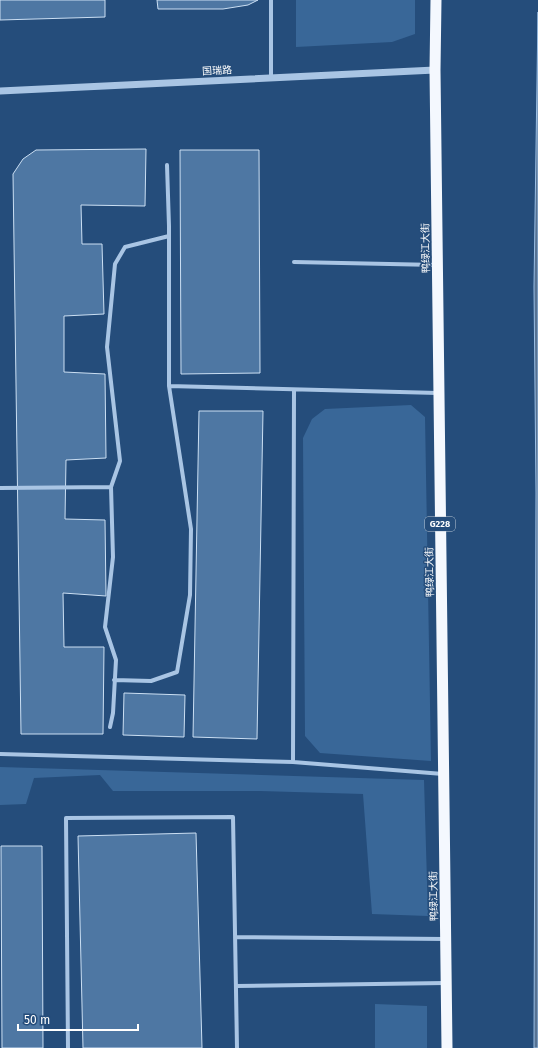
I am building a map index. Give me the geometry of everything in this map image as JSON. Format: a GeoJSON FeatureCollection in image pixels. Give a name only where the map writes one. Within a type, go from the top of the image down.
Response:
{"type":"FeatureCollection","features":[{"type":"Feature","properties":{"kind":"highway","name":"鸭绿江大街"},"geometry":{"type":"LineString","coordinates":[[436,0],[435,70],[437,265],[447,1048]]}},
{"type":"Feature","properties":{"kind":"street"},"geometry":{"type":"LineString","coordinates":[[270,78],[271,0]]}},
{"type":"Feature","properties":{"kind":"street","name":"国瑞路"},"geometry":{"type":"LineString","coordinates":[[0,92],[435,70]]}},
{"type":"Feature","properties":{"kind":"street"},"geometry":{"type":"LineString","coordinates":[[114,680],[151,681],[177,672],[190,595],[191,529],[170,386],[167,165]]}},
{"type":"Feature","properties":{"kind":"street"},"geometry":{"type":"LineString","coordinates":[[110,727],[113,713],[116,660],[105,627],[113,557],[111,486],[120,461],[107,347],[115,264],[125,247],[169,236]]}},
{"type":"Feature","properties":{"kind":"street"},"geometry":{"type":"LineString","coordinates":[[294,262],[437,265]]}},
{"type":"Feature","properties":{"kind":"street"},"geometry":{"type":"LineString","coordinates":[[170,386],[439,393]]}},
{"type":"Feature","properties":{"kind":"street"},"geometry":{"type":"LineString","coordinates":[[293,762],[294,390]]}},
{"type":"Feature","properties":{"kind":"street"},"geometry":{"type":"LineString","coordinates":[[0,488],[111,486]]}},
{"type":"Feature","properties":{"kind":"street"},"geometry":{"type":"LineString","coordinates":[[0,754],[293,762],[443,774]]}},
{"type":"Feature","properties":{"kind":"street"},"geometry":{"type":"LineString","coordinates":[[68,1048],[66,818],[233,817],[237,1048]]}},
{"type":"Feature","properties":{"kind":"street"},"geometry":{"type":"LineString","coordinates":[[235,937],[445,939]]}},
{"type":"Feature","properties":{"kind":"street"},"geometry":{"type":"LineString","coordinates":[[236,986],[446,983]]}},
{"type":"Feature","properties":{"kind":"shaded area"},"geometry":{"type":"Polygon","coordinates":[[[296,0],[415,0],[415,34],[392,42],[296,47],[296,0]]]}},
{"type":"Feature","properties":{"kind":"shaded area"},"geometry":{"type":"Polygon","coordinates":[[[538,12],[538,1048],[534,1048],[536,493],[534,287],[538,12]]]}},
{"type":"Feature","properties":{"kind":"shaded area"},"geometry":{"type":"Polygon","coordinates":[[[411,405],[425,417],[431,761],[320,753],[305,736],[303,438],[312,419],[325,409],[411,405]]]}},
{"type":"Feature","properties":{"kind":"shaded area"},"geometry":{"type":"Polygon","coordinates":[[[0,767],[424,780],[428,916],[372,914],[363,794],[260,791],[113,791],[100,775],[34,778],[26,804],[0,805],[0,767]]]}},
{"type":"Feature","properties":{"kind":"shaded area"},"geometry":{"type":"Polygon","coordinates":[[[375,1004],[427,1006],[427,1048],[375,1048],[375,1004]]]}},
{"type":"Feature","properties":{"kind":"building"},"geometry":{"type":"Polygon","coordinates":[[[0,0],[105,0],[105,17],[0,20],[0,0]]]}},
{"type":"Feature","properties":{"kind":"building"},"geometry":{"type":"Polygon","coordinates":[[[157,0],[258,0],[248,5],[223,9],[158,9],[157,0]]]}},
{"type":"Feature","properties":{"kind":"building"},"geometry":{"type":"Polygon","coordinates":[[[146,149],[145,206],[81,205],[82,244],[102,244],[104,314],[64,316],[64,372],[105,374],[106,458],[66,460],[65,519],[105,520],[106,596],[63,593],[64,647],[104,647],[103,734],[21,734],[13,174],[23,159],[36,150],[146,149]]]}},
{"type":"Feature","properties":{"kind":"building"},"geometry":{"type":"Polygon","coordinates":[[[180,150],[259,150],[260,373],[181,374],[180,150]]]}},
{"type":"Feature","properties":{"kind":"building"},"geometry":{"type":"Polygon","coordinates":[[[199,411],[263,411],[257,739],[193,737],[199,411]]]}},
{"type":"Feature","properties":{"kind":"building"},"geometry":{"type":"Polygon","coordinates":[[[124,693],[185,695],[184,737],[123,735],[124,693]]]}},
{"type":"Feature","properties":{"kind":"building"},"geometry":{"type":"Polygon","coordinates":[[[196,833],[202,1048],[83,1048],[78,836],[196,833]]]}},
{"type":"Feature","properties":{"kind":"building"},"geometry":{"type":"Polygon","coordinates":[[[1,846],[42,846],[43,1048],[2,1048],[1,846]]]}}]}
